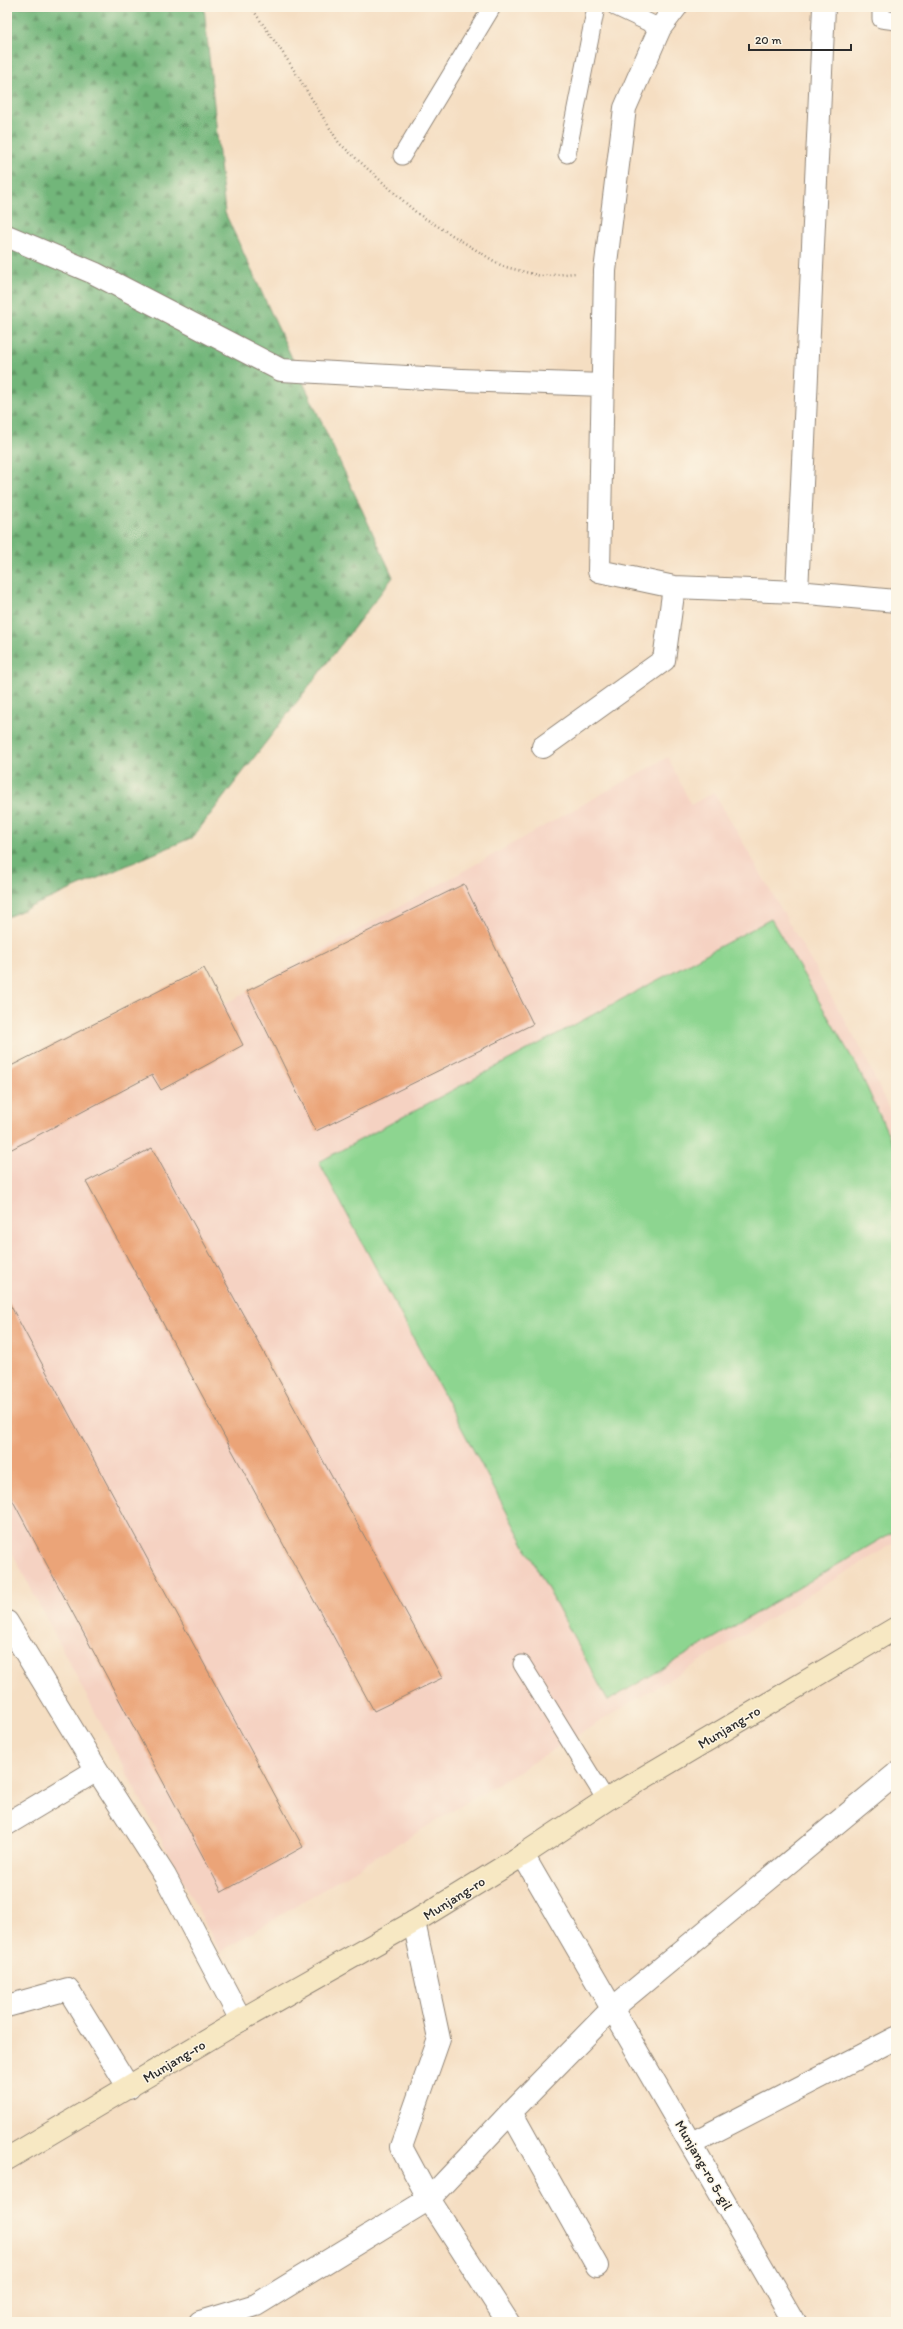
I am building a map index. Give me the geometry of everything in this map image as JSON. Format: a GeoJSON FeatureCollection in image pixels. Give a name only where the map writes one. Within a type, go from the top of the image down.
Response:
{"type":"FeatureCollection","features":[{"type":"Feature","properties":{"kind":"street"},"geometry":{"type":"LineString","coordinates":[[676,7],[660,28],[625,108],[605,271],[600,571],[674,587],[797,592],[896,601]]}},
{"type":"Feature","properties":{"kind":"street"},"geometry":{"type":"LineString","coordinates":[[797,592],[824,7]]}},
{"type":"Feature","properties":{"kind":"street"},"geometry":{"type":"LineString","coordinates":[[7,236],[94,273],[281,370],[461,380],[603,385]]}},
{"type":"Feature","properties":{"kind":"street"},"geometry":{"type":"LineString","coordinates":[[543,747],[664,660],[674,587]]}},
{"type":"Feature","properties":{"kind":"street"},"geometry":{"type":"LineString","coordinates":[[7,1622],[97,1770],[165,1876],[241,2020]]}},
{"type":"Feature","properties":{"kind":"street","name":"Munjang-ro"},"geometry":{"type":"LineString","coordinates":[[7,2159],[129,2088],[241,2020],[414,1922],[524,1855],[606,1800],[896,1628]]}},
{"type":"Feature","properties":{"kind":"street"},"geometry":{"type":"LineString","coordinates":[[7,1824],[97,1770]]}},
{"type":"Feature","properties":{"kind":"street"},"geometry":{"type":"LineString","coordinates":[[200,2322],[256,2305],[430,2199],[510,2112],[612,2008],[896,1774]]}},
{"type":"Feature","properties":{"kind":"street","name":"Munjang-ro 5-gil"},"geometry":{"type":"LineString","coordinates":[[524,1855],[692,2143],[794,2322]]}},
{"type":"Feature","properties":{"kind":"street"},"geometry":{"type":"LineString","coordinates":[[414,1922],[439,2039],[401,2147],[430,2199],[508,2322]]}},
{"type":"Feature","properties":{"kind":"street"},"geometry":{"type":"LineString","coordinates":[[7,2006],[68,1989],[129,2088]]}},
{"type":"Feature","properties":{"kind":"street"},"geometry":{"type":"LineString","coordinates":[[692,2143],[896,2038]]}},
{"type":"Feature","properties":{"kind":"street"},"geometry":{"type":"LineString","coordinates":[[510,2112],[597,2266]]}},
{"type":"Feature","properties":{"kind":"lane"},"geometry":{"type":"LineString","coordinates":[[402,156],[492,7]]}},
{"type":"Feature","properties":{"kind":"lane"},"geometry":{"type":"LineString","coordinates":[[567,154],[596,7]]}},
{"type":"Feature","properties":{"kind":"lane"},"geometry":{"type":"LineString","coordinates":[[616,7],[660,28]]}},
{"type":"Feature","properties":{"kind":"lane"},"geometry":{"type":"LineString","coordinates":[[881,7],[881,19],[896,21]]}},
{"type":"Feature","properties":{"kind":"lane"},"geometry":{"type":"LineString","coordinates":[[522,1664],[606,1800]]}},
{"type":"Feature","properties":{"kind":"shaded area"},"geometry":{"type":"Polygon","coordinates":[[[668,757],[691,805],[714,792],[863,1052],[896,1125],[896,1542],[220,1952],[7,1543],[7,1110],[153,1044],[668,757]]]}},
{"type":"Feature","properties":{"kind":"green space"},"geometry":{"type":"Polygon","coordinates":[[[7,7],[204,7],[225,213],[393,577],[193,837],[7,917],[7,7]]]}},
{"type":"Feature","properties":{"kind":"green space"},"geometry":{"type":"Polygon","coordinates":[[[771,919],[858,1068],[896,1151],[896,1530],[608,1701],[319,1162],[771,919]]]}},
{"type":"Feature","properties":{"kind":"building"},"geometry":{"type":"Polygon","coordinates":[[[464,884],[533,1024],[316,1131],[247,991],[464,884]]]}},
{"type":"Feature","properties":{"kind":"building"},"geometry":{"type":"Polygon","coordinates":[[[204,968],[243,1045],[161,1090],[152,1075],[8,1151],[7,1068],[204,968]]]}},
{"type":"Feature","properties":{"kind":"building"},"geometry":{"type":"Polygon","coordinates":[[[152,1148],[442,1678],[374,1711],[86,1182],[152,1148]]]}},
{"type":"Feature","properties":{"kind":"building"},"geometry":{"type":"Polygon","coordinates":[[[7,1299],[303,1847],[222,1892],[7,1490],[7,1299]]]}}]}
